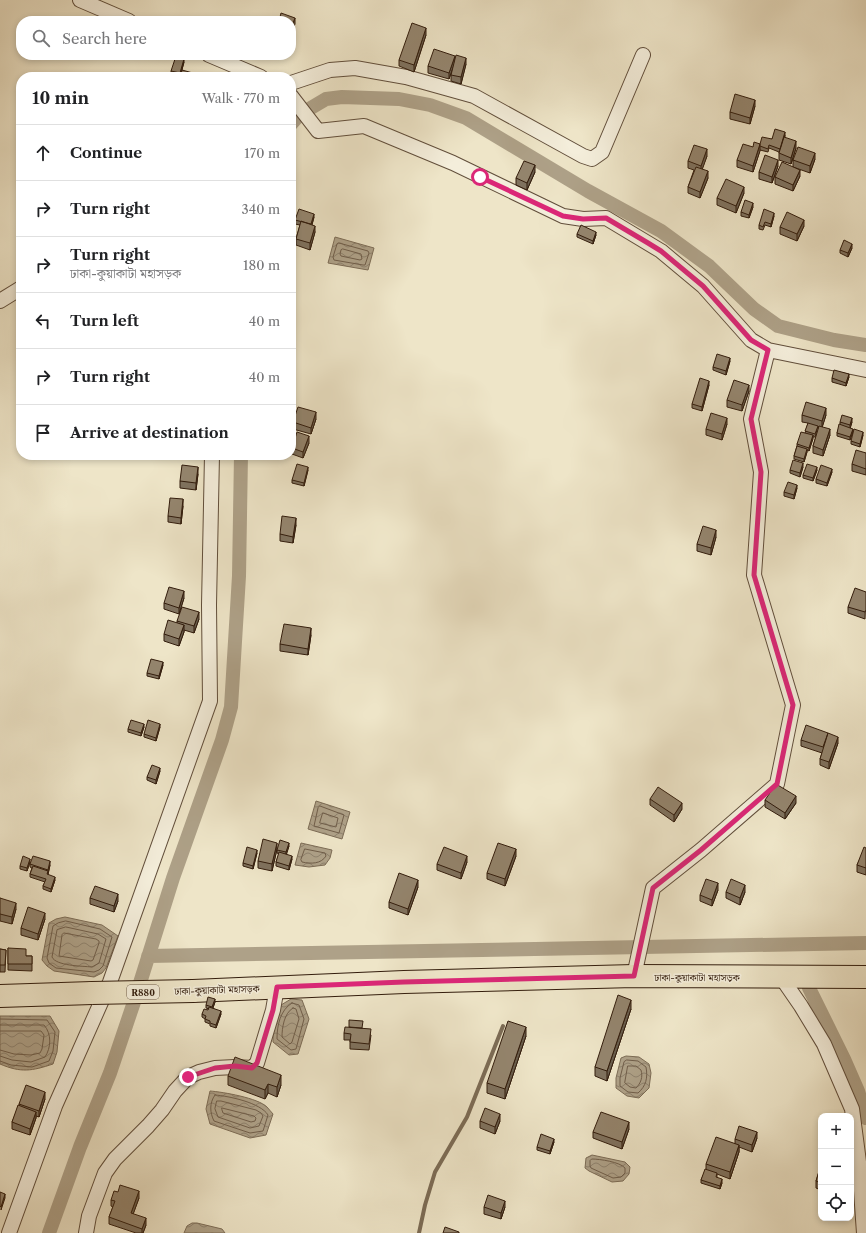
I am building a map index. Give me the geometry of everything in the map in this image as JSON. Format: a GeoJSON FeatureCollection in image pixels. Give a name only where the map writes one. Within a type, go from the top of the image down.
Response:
{"type":"FeatureCollection","features":[{"type":"Feature","properties":{"kind":"main road","name":"ঢাকা-কুয়াকাটা মহাসড়ক"},"geometry":{"type":"LineString","coordinates":[[0,996],[193,991],[404,982],[634,976],[866,977]]}},
{"type":"Feature","properties":{"kind":"street"},"geometry":{"type":"LineString","coordinates":[[80,0],[118,16]]}},
{"type":"Feature","properties":{"kind":"street"},"geometry":{"type":"LineString","coordinates":[[296,81],[330,70],[355,68],[406,77],[474,96],[583,156],[592,159],[602,152],[643,55]]}},
{"type":"Feature","properties":{"kind":"street"},"geometry":{"type":"LineString","coordinates":[[221,60],[249,72]]}},
{"type":"Feature","properties":{"kind":"street"},"geometry":{"type":"LineString","coordinates":[[296,102],[318,130],[364,126],[452,163],[563,216],[583,219],[606,218],[661,251],[703,286],[751,340],[768,350],[866,370]]}},
{"type":"Feature","properties":{"kind":"street"},"geometry":{"type":"LineString","coordinates":[[0,301],[16,291]]}},
{"type":"Feature","properties":{"kind":"street"},"geometry":{"type":"LineString","coordinates":[[634,976],[653,888],[701,850],[777,784],[793,705],[754,575],[761,472],[751,419],[768,350]]}},
{"type":"Feature","properties":{"kind":"street"},"geometry":{"type":"LineString","coordinates":[[9,1233],[55,1106],[110,982],[210,701],[209,605],[212,460]]}},
{"type":"Feature","properties":{"kind":"street"},"geometry":{"type":"LineString","coordinates":[[781,977],[824,1044],[852,1109],[859,1162],[864,1233]]}},
{"type":"Feature","properties":{"kind":"street"},"geometry":{"type":"LineString","coordinates":[[86,1233],[89,1216],[105,1173],[115,1159],[162,1110],[175,1091],[188,1077],[215,1068],[235,1066],[252,1068],[257,1063],[273,1010],[277,987]]}},
{"type":"Feature","properties":{"kind":"water"},"geometry":{"type":"Polygon","coordinates":[[[335,237],[374,248],[368,270],[328,263],[335,237]]]}},
{"type":"Feature","properties":{"kind":"water"},"geometry":{"type":"Polygon","coordinates":[[[316,801],[350,812],[342,839],[308,829],[316,801]]]}},
{"type":"Feature","properties":{"kind":"water"},"geometry":{"type":"Polygon","coordinates":[[[301,843],[332,850],[330,858],[325,865],[309,867],[295,865],[301,843]]]}},
{"type":"Feature","properties":{"kind":"water"},"geometry":{"type":"Polygon","coordinates":[[[65,917],[102,925],[118,936],[106,968],[102,973],[94,977],[54,971],[42,960],[49,923],[56,919],[65,917]]]}},
{"type":"Feature","properties":{"kind":"water"},"geometry":{"type":"Polygon","coordinates":[[[291,999],[302,1000],[309,1019],[298,1054],[289,1055],[273,1042],[273,1026],[281,1005],[291,999]]]}},
{"type":"Feature","properties":{"kind":"water"},"geometry":{"type":"Polygon","coordinates":[[[0,1016],[50,1016],[59,1031],[57,1052],[53,1064],[39,1068],[20,1070],[0,1064],[0,1016]]]}},
{"type":"Feature","properties":{"kind":"water"},"geometry":{"type":"Polygon","coordinates":[[[626,1056],[639,1057],[649,1064],[651,1073],[649,1088],[639,1098],[627,1096],[616,1088],[616,1078],[621,1058],[626,1056]]]}},
{"type":"Feature","properties":{"kind":"water"},"geometry":{"type":"Polygon","coordinates":[[[210,1091],[248,1098],[267,1107],[273,1114],[266,1135],[250,1138],[210,1124],[206,1109],[210,1091]]]}},
{"type":"Feature","properties":{"kind":"water"},"geometry":{"type":"Polygon","coordinates":[[[592,1155],[625,1162],[630,1167],[629,1174],[623,1181],[612,1182],[589,1171],[585,1168],[586,1158],[592,1155]]]}},
{"type":"Feature","properties":{"kind":"water"},"geometry":{"type":"Polygon","coordinates":[[[192,1223],[222,1229],[225,1233],[184,1233],[187,1226],[192,1223]]]}},
{"type":"Feature","properties":{"kind":"building"},"geometry":{"type":"Polygon","coordinates":[[[281,13],[289,16],[280,16],[281,13]]]}},
{"type":"Feature","properties":{"kind":"building"},"geometry":{"type":"Polygon","coordinates":[[[412,23],[426,28],[414,65],[399,60],[412,23]]]}},
{"type":"Feature","properties":{"kind":"building"},"geometry":{"type":"Polygon","coordinates":[[[434,49],[455,56],[449,73],[428,66],[434,49]]]}},
{"type":"Feature","properties":{"kind":"building"},"geometry":{"type":"Polygon","coordinates":[[[456,55],[466,58],[461,77],[451,75],[456,55]]]}},
{"type":"Feature","properties":{"kind":"building"},"geometry":{"type":"Polygon","coordinates":[[[175,60],[184,60],[180,72],[171,71],[175,60]]]}},
{"type":"Feature","properties":{"kind":"building"},"geometry":{"type":"Polygon","coordinates":[[[735,94],[755,100],[750,118],[730,112],[735,94]]]}},
{"type":"Feature","properties":{"kind":"building"},"geometry":{"type":"Polygon","coordinates":[[[775,129],[785,132],[780,149],[769,145],[768,149],[760,146],[762,137],[772,139],[775,129]]]}},
{"type":"Feature","properties":{"kind":"building"},"geometry":{"type":"Polygon","coordinates":[[[784,137],[796,141],[791,158],[779,153],[784,137]]]}},
{"type":"Feature","properties":{"kind":"building"},"geometry":{"type":"Polygon","coordinates":[[[754,142],[760,144],[753,166],[737,160],[743,144],[753,147],[754,142]]]}},
{"type":"Feature","properties":{"kind":"building"},"geometry":{"type":"Polygon","coordinates":[[[694,145],[707,149],[701,166],[688,161],[694,145]]]}},
{"type":"Feature","properties":{"kind":"building"},"geometry":{"type":"Polygon","coordinates":[[[798,147],[815,153],[810,166],[793,160],[798,147]]]}},
{"type":"Feature","properties":{"kind":"building"},"geometry":{"type":"Polygon","coordinates":[[[765,155],[778,160],[772,177],[759,172],[765,155]]]}},
{"type":"Feature","properties":{"kind":"building"},"geometry":{"type":"Polygon","coordinates":[[[524,161],[535,165],[527,183],[516,178],[524,161]]]}},
{"type":"Feature","properties":{"kind":"building"},"geometry":{"type":"Polygon","coordinates":[[[782,162],[800,170],[793,185],[775,177],[782,162]]]}},
{"type":"Feature","properties":{"kind":"building"},"geometry":{"type":"Polygon","coordinates":[[[696,167],[708,171],[700,192],[688,187],[696,167]]]}},
{"type":"Feature","properties":{"kind":"building"},"geometry":{"type":"Polygon","coordinates":[[[726,179],[744,187],[736,206],[717,198],[726,179]]]}},
{"type":"Feature","properties":{"kind":"building"},"geometry":{"type":"Polygon","coordinates":[[[745,200],[753,203],[749,215],[741,212],[745,200]]]}},
{"type":"Feature","properties":{"kind":"building"},"geometry":{"type":"Polygon","coordinates":[[[299,209],[314,214],[311,224],[296,220],[299,209]]]}},
{"type":"Feature","properties":{"kind":"building"},"geometry":{"type":"Polygon","coordinates":[[[764,209],[774,213],[771,224],[765,222],[763,227],[759,225],[764,209]]]}},
{"type":"Feature","properties":{"kind":"building"},"geometry":{"type":"Polygon","coordinates":[[[787,212],[804,220],[797,234],[780,227],[787,212]]]}},
{"type":"Feature","properties":{"kind":"building"},"geometry":{"type":"Polygon","coordinates":[[[301,221],[315,226],[310,243],[296,239],[301,221]]]}},
{"type":"Feature","properties":{"kind":"building"},"geometry":{"type":"Polygon","coordinates":[[[581,225],[596,232],[593,241],[577,234],[581,225]]]}},
{"type":"Feature","properties":{"kind":"building"},"geometry":{"type":"Polygon","coordinates":[[[844,240],[852,244],[848,253],[840,250],[844,240]]]}},
{"type":"Feature","properties":{"kind":"building"},"geometry":{"type":"Polygon","coordinates":[[[717,354],[730,358],[726,371],[713,367],[717,354]]]}},
{"type":"Feature","properties":{"kind":"building"},"geometry":{"type":"Polygon","coordinates":[[[834,370],[849,374],[846,383],[832,378],[834,370]]]}},
{"type":"Feature","properties":{"kind":"building"},"geometry":{"type":"Polygon","coordinates":[[[700,378],[709,381],[702,407],[692,404],[700,378]]]}},
{"type":"Feature","properties":{"kind":"building"},"geometry":{"type":"Polygon","coordinates":[[[734,380],[749,385],[742,405],[727,400],[734,380]]]}},
{"type":"Feature","properties":{"kind":"building"},"geometry":{"type":"Polygon","coordinates":[[[806,402],[826,408],[822,421],[802,415],[806,402]]]}},
{"type":"Feature","properties":{"kind":"building"},"geometry":{"type":"Polygon","coordinates":[[[298,407],[316,412],[311,428],[296,423],[296,413],[298,407]]]}},
{"type":"Feature","properties":{"kind":"building"},"geometry":{"type":"Polygon","coordinates":[[[711,413],[727,418],[722,434],[706,429],[711,413]]]}},
{"type":"Feature","properties":{"kind":"building"},"geometry":{"type":"Polygon","coordinates":[[[842,415],[852,418],[850,425],[840,422],[842,415]]]}},
{"type":"Feature","properties":{"kind":"building"},"geometry":{"type":"Polygon","coordinates":[[[808,423],[818,426],[815,434],[805,431],[808,423]]]}},
{"type":"Feature","properties":{"kind":"building"},"geometry":{"type":"Polygon","coordinates":[[[839,424],[853,429],[850,437],[837,433],[839,424]]]}},
{"type":"Feature","properties":{"kind":"building"},"geometry":{"type":"Polygon","coordinates":[[[819,426],[830,429],[823,450],[813,446],[819,426]]]}},
{"type":"Feature","properties":{"kind":"building"},"geometry":{"type":"Polygon","coordinates":[[[854,429],[863,432],[860,444],[851,441],[854,429]]]}},
{"type":"Feature","properties":{"kind":"building"},"geometry":{"type":"Polygon","coordinates":[[[297,432],[309,436],[303,452],[296,449],[297,432]]]}},
{"type":"Feature","properties":{"kind":"building"},"geometry":{"type":"Polygon","coordinates":[[[801,432],[813,435],[809,448],[797,444],[801,432]]]}},
{"type":"Feature","properties":{"kind":"building"},"geometry":{"type":"Polygon","coordinates":[[[797,446],[807,449],[804,459],[794,456],[797,446]]]}},
{"type":"Feature","properties":{"kind":"building"},"geometry":{"type":"Polygon","coordinates":[[[856,450],[866,453],[866,469],[852,464],[856,450]]]}},
{"type":"Feature","properties":{"kind":"building"},"geometry":{"type":"Polygon","coordinates":[[[793,460],[803,463],[800,473],[790,470],[793,460]]]}},
{"type":"Feature","properties":{"kind":"building"},"geometry":{"type":"Polygon","coordinates":[[[297,464],[308,467],[304,483],[292,480],[297,464]]]}},
{"type":"Feature","properties":{"kind":"building"},"geometry":{"type":"Polygon","coordinates":[[[807,464],[817,467],[813,478],[803,475],[807,464]]]}},
{"type":"Feature","properties":{"kind":"building"},"geometry":{"type":"Polygon","coordinates":[[[182,465],[198,467],[196,483],[180,481],[182,465]]]}},
{"type":"Feature","properties":{"kind":"building"},"geometry":{"type":"Polygon","coordinates":[[[821,465],[832,469],[827,483],[816,479],[821,465]]]}},
{"type":"Feature","properties":{"kind":"building"},"geometry":{"type":"Polygon","coordinates":[[[788,482],[797,485],[794,495],[784,492],[788,482]]]}},
{"type":"Feature","properties":{"kind":"building"},"geometry":{"type":"Polygon","coordinates":[[[170,498],[183,499],[181,518],[168,516],[170,498]]]}},
{"type":"Feature","properties":{"kind":"building"},"geometry":{"type":"Polygon","coordinates":[[[282,516],[296,518],[293,537],[280,534],[282,516]]]}},
{"type":"Feature","properties":{"kind":"building"},"geometry":{"type":"Polygon","coordinates":[[[703,526],[716,530],[711,548],[697,544],[703,526]]]}},
{"type":"Feature","properties":{"kind":"building"},"geometry":{"type":"Polygon","coordinates":[[[169,587],[184,591],[179,608],[164,603],[169,587]]]}},
{"type":"Feature","properties":{"kind":"building"},"geometry":{"type":"Polygon","coordinates":[[[855,588],[866,592],[865,612],[848,607],[855,588]]]}},
{"type":"Feature","properties":{"kind":"building"},"geometry":{"type":"Polygon","coordinates":[[[182,607],[199,612],[194,626],[177,621],[182,607]]]}},
{"type":"Feature","properties":{"kind":"building"},"geometry":{"type":"Polygon","coordinates":[[[168,620],[184,625],[179,639],[164,634],[168,620]]]}},
{"type":"Feature","properties":{"kind":"building"},"geometry":{"type":"Polygon","coordinates":[[[284,624],[311,628],[308,649],[280,644],[284,624]]]}},
{"type":"Feature","properties":{"kind":"building"},"geometry":{"type":"Polygon","coordinates":[[[151,659],[163,662],[159,676],[147,673],[151,659]]]}},
{"type":"Feature","properties":{"kind":"building"},"geometry":{"type":"Polygon","coordinates":[[[131,720],[144,724],[141,733],[128,729],[131,720]]]}},
{"type":"Feature","properties":{"kind":"building"},"geometry":{"type":"Polygon","coordinates":[[[148,720],[160,724],[156,738],[144,734],[148,720]]]}},
{"type":"Feature","properties":{"kind":"building"},"geometry":{"type":"Polygon","coordinates":[[[806,725],[828,733],[823,747],[801,740],[806,725]]]}},
{"type":"Feature","properties":{"kind":"building"},"geometry":{"type":"Polygon","coordinates":[[[828,733],[838,737],[829,762],[820,759],[828,733]]]}},
{"type":"Feature","properties":{"kind":"building"},"geometry":{"type":"Polygon","coordinates":[[[152,765],[160,768],[156,780],[147,777],[152,765]]]}},
{"type":"Feature","properties":{"kind":"building"},"geometry":{"type":"Polygon","coordinates":[[[776,784],[796,796],[785,813],[765,800],[776,784]]]}},
{"type":"Feature","properties":{"kind":"building"},"geometry":{"type":"Polygon","coordinates":[[[658,787],[682,803],[674,815],[650,799],[658,787]]]}},
{"type":"Feature","properties":{"kind":"building"},"geometry":{"type":"Polygon","coordinates":[[[263,839],[277,843],[272,864],[258,861],[263,839]]]}},
{"type":"Feature","properties":{"kind":"building"},"geometry":{"type":"Polygon","coordinates":[[[280,840],[289,843],[286,852],[277,850],[280,840]]]}},
{"type":"Feature","properties":{"kind":"building"},"geometry":{"type":"Polygon","coordinates":[[[498,843],[516,849],[505,879],[487,873],[498,843]]]}},
{"type":"Feature","properties":{"kind":"building"},"geometry":{"type":"Polygon","coordinates":[[[247,847],[257,850],[253,866],[243,863],[247,847]]]}},
{"type":"Feature","properties":{"kind":"building"},"geometry":{"type":"Polygon","coordinates":[[[444,847],[467,856],[461,873],[437,864],[444,847]]]}},
{"type":"Feature","properties":{"kind":"building"},"geometry":{"type":"Polygon","coordinates":[[[864,847],[866,848],[866,868],[857,865],[864,847]]]}},
{"type":"Feature","properties":{"kind":"building"},"geometry":{"type":"Polygon","coordinates":[[[279,852],[292,856],[289,866],[276,862],[279,852]]]}},
{"type":"Feature","properties":{"kind":"building"},"geometry":{"type":"Polygon","coordinates":[[[23,856],[30,859],[27,868],[20,866],[23,856]]]}},
{"type":"Feature","properties":{"kind":"building"},"geometry":{"type":"Polygon","coordinates":[[[33,856],[50,861],[48,870],[30,864],[33,856]]]}},
{"type":"Feature","properties":{"kind":"building"},"geometry":{"type":"Polygon","coordinates":[[[33,866],[48,871],[47,874],[55,877],[51,889],[43,886],[46,879],[30,874],[33,866]]]}},
{"type":"Feature","properties":{"kind":"building"},"geometry":{"type":"Polygon","coordinates":[[[399,873],[418,880],[408,909],[389,902],[399,873]]]}},
{"type":"Feature","properties":{"kind":"building"},"geometry":{"type":"Polygon","coordinates":[[[706,879],[718,883],[712,900],[700,895],[706,879]]]}},
{"type":"Feature","properties":{"kind":"building"},"geometry":{"type":"Polygon","coordinates":[[[731,879],[745,885],[740,898],[726,892],[731,879]]]}},
{"type":"Feature","properties":{"kind":"building"},"geometry":{"type":"Polygon","coordinates":[[[95,886],[118,894],[114,906],[90,898],[95,886]]]}},
{"type":"Feature","properties":{"kind":"building"},"geometry":{"type":"Polygon","coordinates":[[[0,898],[16,903],[12,917],[0,914],[0,898]]]}},
{"type":"Feature","properties":{"kind":"building"},"geometry":{"type":"Polygon","coordinates":[[[28,907],[45,913],[38,934],[21,928],[28,907]]]}},
{"type":"Feature","properties":{"kind":"building"},"geometry":{"type":"Polygon","coordinates":[[[8,948],[26,949],[26,956],[32,956],[32,964],[8,964],[8,948]]]}},
{"type":"Feature","properties":{"kind":"building"},"geometry":{"type":"Polygon","coordinates":[[[0,949],[6,950],[5,965],[0,965],[0,949]]]}},
{"type":"Feature","properties":{"kind":"building"},"geometry":{"type":"Polygon","coordinates":[[[618,995],[631,1000],[607,1071],[595,1067],[618,995]]]}},
{"type":"Feature","properties":{"kind":"building"},"geometry":{"type":"Polygon","coordinates":[[[208,997],[215,999],[212,1007],[206,1005],[208,997]]]}},
{"type":"Feature","properties":{"kind":"building"},"geometry":{"type":"Polygon","coordinates":[[[209,1007],[221,1011],[216,1025],[210,1023],[210,1021],[205,1019],[206,1016],[202,1014],[204,1009],[208,1010],[209,1007]]]}},
{"type":"Feature","properties":{"kind":"building"},"geometry":{"type":"Polygon","coordinates":[[[349,1020],[363,1021],[362,1028],[349,1027],[349,1020]]]}},
{"type":"Feature","properties":{"kind":"building"},"geometry":{"type":"Polygon","coordinates":[[[508,1021],[526,1027],[505,1089],[487,1083],[508,1021]]]}},
{"type":"Feature","properties":{"kind":"building"},"geometry":{"type":"Polygon","coordinates":[[[345,1027],[371,1029],[369,1044],[350,1042],[351,1034],[344,1033],[345,1027]]]}},
{"type":"Feature","properties":{"kind":"building"},"geometry":{"type":"Polygon","coordinates":[[[235,1057],[281,1075],[277,1087],[268,1084],[265,1090],[228,1076],[235,1057]]]}},
{"type":"Feature","properties":{"kind":"building"},"geometry":{"type":"Polygon","coordinates":[[[26,1085],[45,1092],[39,1111],[19,1104],[26,1085]]]}},
{"type":"Feature","properties":{"kind":"building"},"geometry":{"type":"Polygon","coordinates":[[[18,1105],[36,1112],[30,1129],[12,1122],[18,1105]]]}},
{"type":"Feature","properties":{"kind":"building"},"geometry":{"type":"Polygon","coordinates":[[[485,1108],[500,1114],[495,1127],[480,1121],[485,1108]]]}},
{"type":"Feature","properties":{"kind":"building"},"geometry":{"type":"Polygon","coordinates":[[[601,1112],[629,1122],[622,1142],[593,1132],[601,1112]]]}},
{"type":"Feature","properties":{"kind":"building"},"geometry":{"type":"Polygon","coordinates":[[[739,1126],[757,1132],[752,1145],[735,1139],[739,1126]]]}},
{"type":"Feature","properties":{"kind":"building"},"geometry":{"type":"Polygon","coordinates":[[[541,1134],[554,1139],[550,1151],[537,1147],[541,1134]]]}},
{"type":"Feature","properties":{"kind":"building"},"geometry":{"type":"Polygon","coordinates":[[[716,1137],[739,1145],[730,1172],[706,1164],[716,1137]]]}},
{"type":"Feature","properties":{"kind":"building"},"geometry":{"type":"Polygon","coordinates":[[[705,1169],[717,1173],[716,1177],[722,1179],[720,1186],[701,1180],[705,1169]]]}},
{"type":"Feature","properties":{"kind":"building"},"geometry":{"type":"Polygon","coordinates":[[[120,1185],[139,1191],[131,1213],[146,1218],[142,1229],[109,1217],[115,1201],[111,1200],[114,1191],[118,1192],[120,1185]]]}},
{"type":"Feature","properties":{"kind":"building"},"geometry":{"type":"Polygon","coordinates":[[[0,1192],[5,1194],[1,1207],[0,1206],[0,1192]]]}},
{"type":"Feature","properties":{"kind":"building"},"geometry":{"type":"Polygon","coordinates":[[[488,1195],[505,1201],[501,1213],[484,1207],[488,1195]]]}},
{"type":"Feature","properties":{"kind":"building"},"geometry":{"type":"Polygon","coordinates":[[[445,1227],[459,1232],[459,1233],[443,1233],[445,1227]]]}},
{"type":"Feature","properties":{"kind":"waterway"},"geometry":{"type":"LineString","coordinates":[[296,118],[299,115],[326,99],[342,97],[399,99],[430,105],[466,118],[588,191],[661,231],[709,266],[754,309],[778,326],[834,340],[866,345]]}},
{"type":"Feature","properties":{"kind":"waterway"},"geometry":{"type":"LineString","coordinates":[[49,1233],[80,1147],[110,1073],[173,878],[222,740],[231,707],[239,576],[241,460]]}},
{"type":"Feature","properties":{"kind":"waterway"},"geometry":{"type":"LineString","coordinates":[[148,956],[866,943]]}},
{"type":"Feature","properties":{"kind":"waterway"},"geometry":{"type":"LineString","coordinates":[[809,988],[844,1059],[858,1091],[866,1118]]}},
{"type":"Feature","properties":{"kind":"waterway"},"geometry":{"type":"LineString","coordinates":[[419,1233],[425,1205],[435,1172],[467,1117],[503,1026]]}},
{"type":"Feature","properties":{"kind":"route"},"geometry":{"type":"LineString","coordinates":[[188,1077],[199,1072],[215,1068],[235,1066],[252,1068],[257,1063],[273,1010],[277,987],[634,976],[653,888],[701,850],[777,784],[793,705],[754,575],[761,472],[751,419],[768,350],[751,340],[703,286],[661,251],[648,243],[606,218],[583,219],[563,216],[480,177]]}}]}
